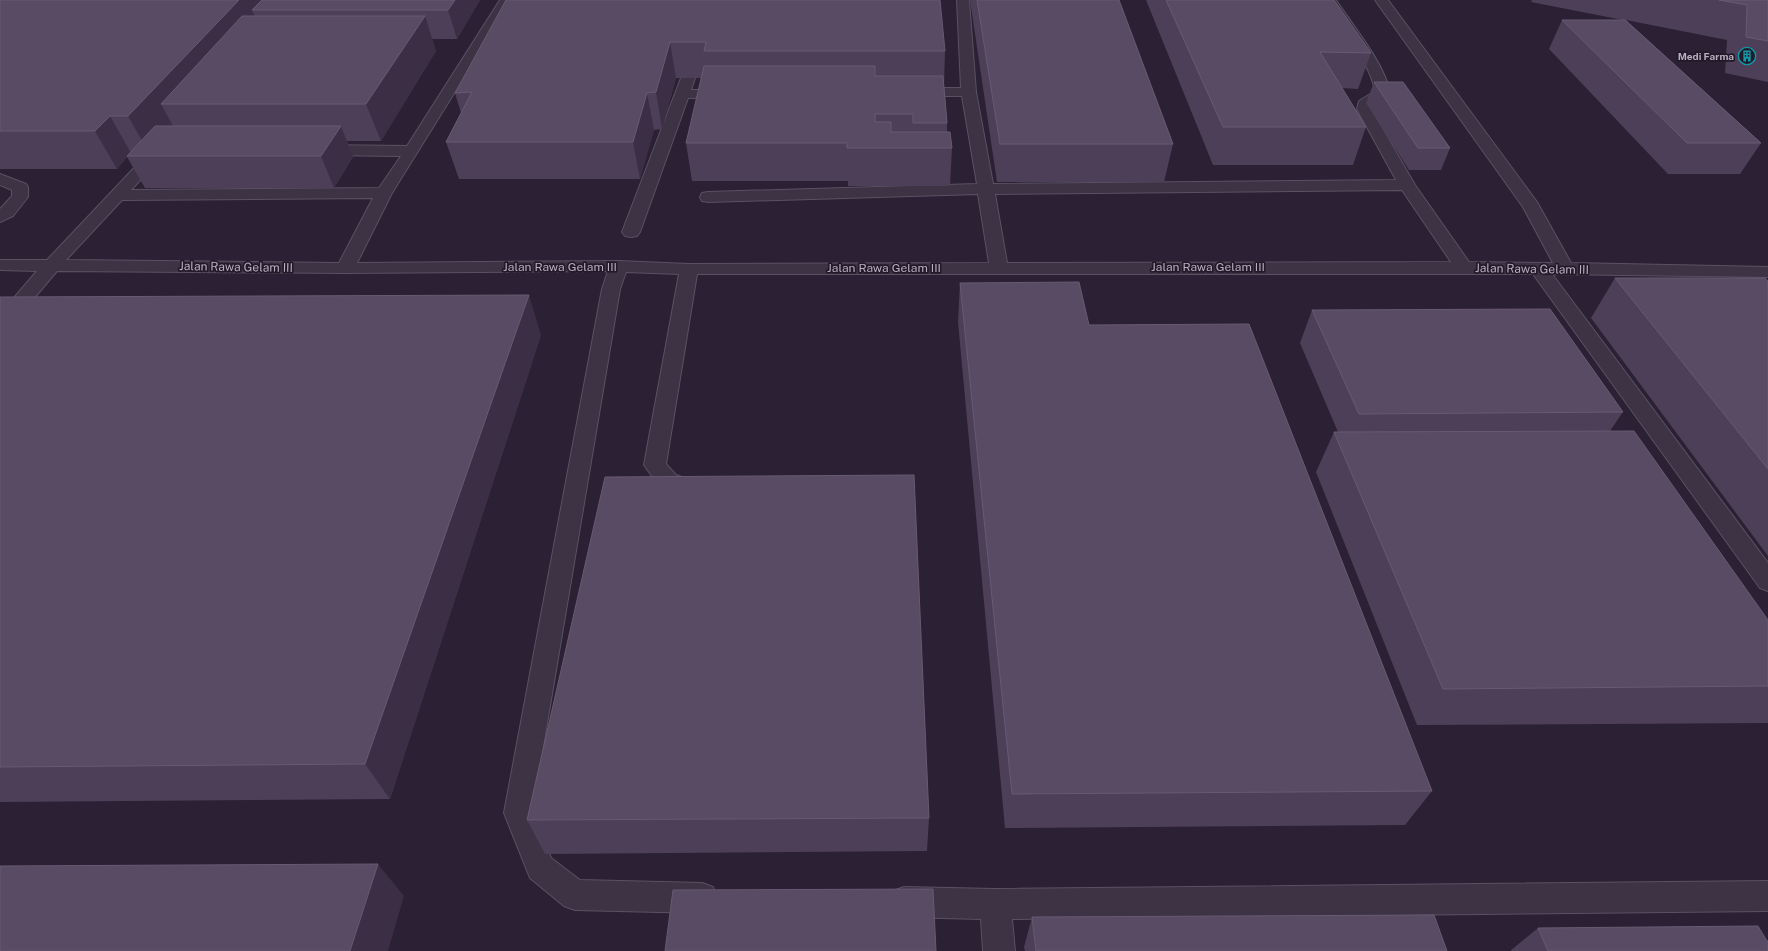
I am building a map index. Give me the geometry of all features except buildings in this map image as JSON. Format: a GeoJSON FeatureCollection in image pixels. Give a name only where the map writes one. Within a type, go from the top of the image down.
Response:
{"type":"FeatureCollection","features":[{"type":"Feature","properties":{"kind":"street"},"geometry":{"type":"LineString","coordinates":[[345,268],[384,193],[412,151],[506,0]]}},
{"type":"Feature","properties":{"kind":"street"},"geometry":{"type":"LineString","coordinates":[[963,0],[968,92],[999,268]]}},
{"type":"Feature","properties":{"kind":"street"},"geometry":{"type":"LineString","coordinates":[[1330,0],[1375,71],[1383,88],[1383,93],[1364,104],[1364,109],[1407,185],[1464,267]]}},
{"type":"Feature","properties":{"kind":"street"},"geometry":{"type":"LineString","coordinates":[[1381,0],[1531,206],[1566,270]]}},
{"type":"Feature","properties":{"kind":"street"},"geometry":{"type":"LineString","coordinates":[[631,232],[688,78]]}},
{"type":"Feature","properties":{"kind":"street"},"geometry":{"type":"LineString","coordinates":[[905,92],[968,92]]}},
{"type":"Feature","properties":{"kind":"street"},"geometry":{"type":"LineString","coordinates":[[683,94],[738,94]]}},
{"type":"Feature","properties":{"kind":"street"},"geometry":{"type":"LineString","coordinates":[[0,326],[94,218],[119,195],[166,146]]}},
{"type":"Feature","properties":{"kind":"street"},"geometry":{"type":"LineString","coordinates":[[310,150],[412,151]]}},
{"type":"Feature","properties":{"kind":"street"},"geometry":{"type":"LineString","coordinates":[[0,179],[20,187],[20,197],[7,212],[0,217]]}},
{"type":"Feature","properties":{"kind":"street"},"geometry":{"type":"LineString","coordinates":[[708,197],[986,189],[1407,185]]}},
{"type":"Feature","properties":{"kind":"street"},"geometry":{"type":"LineString","coordinates":[[119,195],[384,193]]}},
{"type":"Feature","properties":{"kind":"street","name":"Jalan Rawa Gelam III"},"geometry":{"type":"LineString","coordinates":[[0,265],[345,268],[619,266],[689,269],[1464,267],[1540,270],[1768,272]]}},
{"type":"Feature","properties":{"kind":"street"},"geometry":{"type":"LineString","coordinates":[[619,266],[611,289],[518,813],[540,868],[576,895],[726,898]]}},
{"type":"Feature","properties":{"kind":"street"},"geometry":{"type":"LineString","coordinates":[[689,269],[655,465],[668,481],[688,490],[712,489]]}},
{"type":"Feature","properties":{"kind":"street"},"geometry":{"type":"LineString","coordinates":[[1540,270],[1768,581]]}},
{"type":"Feature","properties":{"kind":"street"},"geometry":{"type":"LineString","coordinates":[[876,901],[995,904],[1768,896]]}},
{"type":"Feature","properties":{"kind":"street"},"geometry":{"type":"LineString","coordinates":[[995,904],[999,951]]}},
{"type":"Feature","properties":{"kind":"place","name":"Medi Farma"},"geometry":{"type":"Point","coordinates":[1747,56]}}]}
